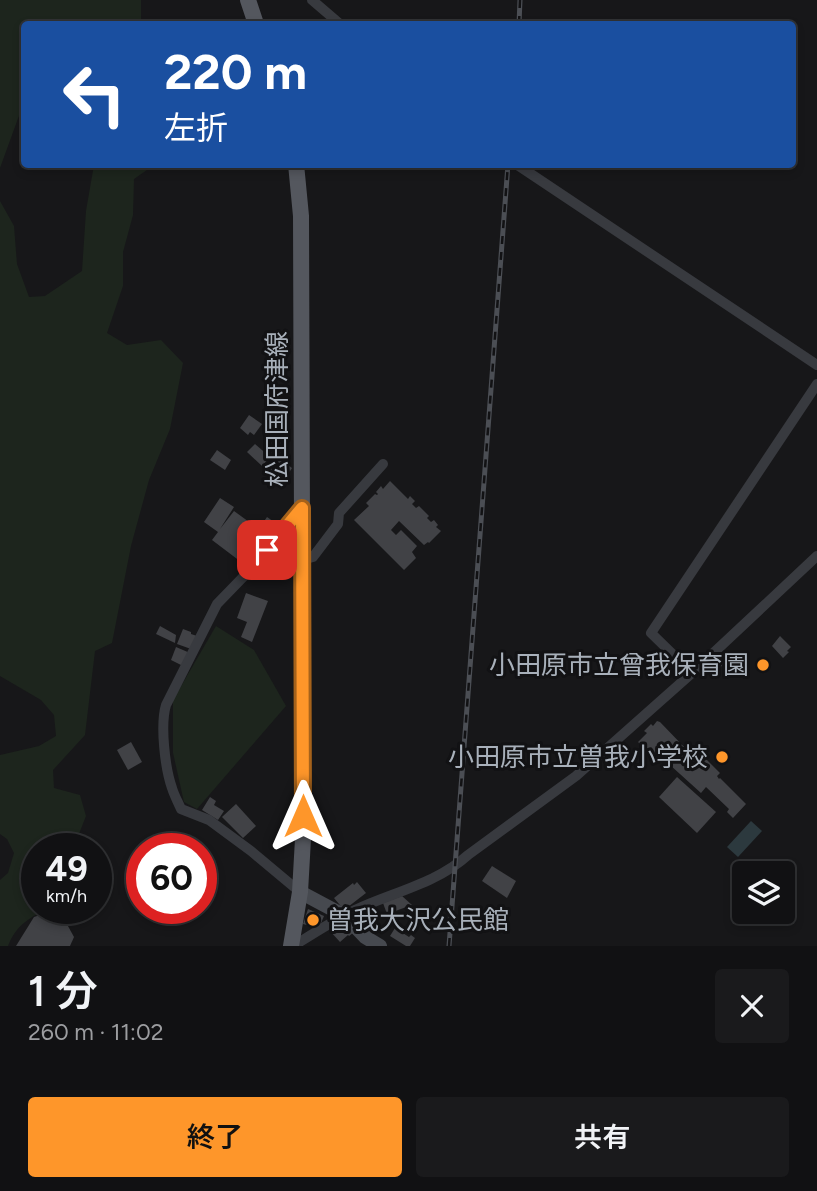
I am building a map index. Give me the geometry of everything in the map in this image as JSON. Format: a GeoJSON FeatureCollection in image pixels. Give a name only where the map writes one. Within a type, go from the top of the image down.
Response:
{"type":"FeatureCollection","features":[{"type":"Feature","properties":{"kind":"main road"},"geometry":{"type":"LineString","coordinates":[[248,0],[255,21]]}},
{"type":"Feature","properties":{"kind":"main road","name":"松田国府津線"},"geometry":{"type":"LineString","coordinates":[[292,946],[300,892],[303,839],[301,216],[296,168]]}},
{"type":"Feature","properties":{"kind":"main road"},"geometry":{"type":"LineString","coordinates":[[300,892],[345,916],[365,937],[380,946]]}},
{"type":"Feature","properties":{"kind":"street"},"geometry":{"type":"LineString","coordinates":[[312,0],[336,21]]}},
{"type":"Feature","properties":{"kind":"street"},"geometry":{"type":"LineString","coordinates":[[522,168],[817,365]]}},
{"type":"Feature","properties":{"kind":"street"},"geometry":{"type":"LineString","coordinates":[[692,673],[651,633],[817,384]]}},
{"type":"Feature","properties":{"kind":"street"},"geometry":{"type":"LineString","coordinates":[[302,560],[313,557],[338,524],[339,513],[383,464]]}},
{"type":"Feature","properties":{"kind":"street"},"geometry":{"type":"LineString","coordinates":[[300,892],[209,820],[181,809],[169,774],[163,714],[217,604],[302,508]]}},
{"type":"Feature","properties":{"kind":"street"},"geometry":{"type":"LineString","coordinates":[[292,946],[353,911],[454,867],[576,776],[692,673],[817,555]]}},
{"type":"Feature","properties":{"kind":"shaded area"},"geometry":{"type":"Polygon","coordinates":[[[0,0],[141,0],[141,21],[21,21],[21,110],[0,168],[0,0]]]}},
{"type":"Feature","properties":{"kind":"shaded area"},"geometry":{"type":"Polygon","coordinates":[[[93,168],[150,168],[134,179],[133,215],[123,252],[123,286],[107,333],[127,345],[161,340],[183,363],[170,429],[149,480],[131,546],[112,643],[95,651],[85,735],[53,770],[54,788],[80,795],[86,816],[79,833],[21,833],[23,924],[15,932],[8,946],[0,946],[0,880],[8,873],[14,853],[7,839],[0,834],[0,755],[39,746],[56,736],[54,715],[41,700],[0,676],[0,201],[14,226],[17,264],[29,297],[45,296],[82,271],[86,211],[93,168]]]}},
{"type":"Feature","properties":{"kind":"shaded area"},"geometry":{"type":"Polygon","coordinates":[[[216,626],[254,650],[286,706],[197,809],[184,802],[173,753],[173,700],[216,626]]]}},
{"type":"Feature","properties":{"kind":"shaded area"},"geometry":{"type":"Polygon","coordinates":[[[751,821],[762,831],[738,857],[727,847],[751,821]]]}},
{"type":"Feature","properties":{"kind":"building"},"geometry":{"type":"Polygon","coordinates":[[[249,415],[262,424],[254,435],[250,432],[248,435],[240,428],[249,415]]]}},
{"type":"Feature","properties":{"kind":"building"},"geometry":{"type":"Polygon","coordinates":[[[255,444],[270,457],[262,466],[247,452],[255,444]]]}},
{"type":"Feature","properties":{"kind":"building"},"geometry":{"type":"Polygon","coordinates":[[[217,450],[231,460],[225,470],[210,460],[217,450]]]}},
{"type":"Feature","properties":{"kind":"building"},"geometry":{"type":"Polygon","coordinates":[[[274,456],[292,468],[283,482],[265,470],[274,456]]]}},
{"type":"Feature","properties":{"kind":"building"},"geometry":{"type":"Polygon","coordinates":[[[390,481],[408,499],[410,496],[415,501],[412,504],[416,508],[419,506],[441,531],[424,545],[399,521],[391,530],[396,535],[401,530],[417,546],[412,552],[416,558],[404,570],[354,520],[369,506],[366,503],[378,494],[376,492],[381,486],[383,489],[390,481]]]}},
{"type":"Feature","properties":{"kind":"building"},"geometry":{"type":"Polygon","coordinates":[[[220,498],[234,507],[220,529],[234,511],[271,538],[249,568],[212,540],[218,532],[204,522],[220,498]]]}},
{"type":"Feature","properties":{"kind":"building"},"geometry":{"type":"Polygon","coordinates":[[[267,517],[280,526],[274,536],[260,527],[267,517]]]}},
{"type":"Feature","properties":{"kind":"building"},"geometry":{"type":"Polygon","coordinates":[[[287,532],[295,538],[284,550],[295,559],[278,578],[270,571],[263,579],[254,571],[287,532]]]}},
{"type":"Feature","properties":{"kind":"building"},"geometry":{"type":"Polygon","coordinates":[[[246,593],[268,601],[252,642],[241,637],[247,622],[237,618],[246,593]]]}},
{"type":"Feature","properties":{"kind":"building"},"geometry":{"type":"Polygon","coordinates":[[[160,626],[176,635],[175,643],[156,634],[160,626]]]}},
{"type":"Feature","properties":{"kind":"building"},"geometry":{"type":"Polygon","coordinates":[[[183,629],[197,636],[191,649],[177,644],[183,629]]]}},
{"type":"Feature","properties":{"kind":"building"},"geometry":{"type":"Polygon","coordinates":[[[780,636],[791,647],[783,658],[772,646],[780,636]]]}},
{"type":"Feature","properties":{"kind":"building"},"geometry":{"type":"Polygon","coordinates":[[[176,647],[190,653],[183,666],[171,660],[176,647]]]}},
{"type":"Feature","properties":{"kind":"building"},"geometry":{"type":"Polygon","coordinates":[[[720,655],[736,669],[732,673],[723,664],[720,668],[714,662],[720,655]]]}},
{"type":"Feature","properties":{"kind":"building"},"geometry":{"type":"Polygon","coordinates":[[[657,721],[687,750],[690,746],[698,751],[720,773],[717,776],[719,779],[746,804],[733,818],[727,812],[729,809],[706,787],[701,793],[670,765],[667,769],[638,742],[647,733],[644,731],[657,721]]]}},
{"type":"Feature","properties":{"kind":"building"},"geometry":{"type":"Polygon","coordinates":[[[131,742],[142,762],[128,770],[117,750],[131,742]]]}},
{"type":"Feature","properties":{"kind":"building"},"geometry":{"type":"Polygon","coordinates":[[[677,777],[716,812],[697,833],[659,797],[677,777]]]}},
{"type":"Feature","properties":{"kind":"building"},"geometry":{"type":"Polygon","coordinates":[[[210,797],[216,801],[214,805],[224,811],[218,820],[202,810],[210,797]]]}},
{"type":"Feature","properties":{"kind":"building"},"geometry":{"type":"Polygon","coordinates":[[[236,804],[256,826],[243,838],[222,817],[236,804]]]}},
{"type":"Feature","properties":{"kind":"building"},"geometry":{"type":"Polygon","coordinates":[[[492,866],[516,881],[507,898],[482,881],[492,866]]]}},
{"type":"Feature","properties":{"kind":"building"},"geometry":{"type":"Polygon","coordinates":[[[357,882],[366,893],[344,910],[334,898],[357,882]]]}},
{"type":"Feature","properties":{"kind":"building"},"geometry":{"type":"Polygon","coordinates":[[[402,896],[412,905],[387,914],[383,903],[402,896]]]}},
{"type":"Feature","properties":{"kind":"building","name":"曽我大沢公民館"},"geometry":{"type":"Polygon","coordinates":[[[308,909],[324,916],[319,928],[303,924],[308,909]]]}},
{"type":"Feature","properties":{"kind":"building"},"geometry":{"type":"Polygon","coordinates":[[[357,912],[363,918],[367,915],[379,928],[369,937],[350,919],[357,912]]]}},
{"type":"Feature","properties":{"kind":"building"},"geometry":{"type":"Polygon","coordinates":[[[342,922],[353,933],[340,942],[330,931],[342,922]]]}},
{"type":"Feature","properties":{"kind":"building"},"geometry":{"type":"Polygon","coordinates":[[[30,924],[67,924],[74,937],[70,946],[16,946],[30,924]]]}},
{"type":"Feature","properties":{"kind":"building"},"geometry":{"type":"Polygon","coordinates":[[[395,928],[415,938],[410,946],[390,936],[395,928]]]}},
{"type":"Feature","properties":{"kind":"railway"},"geometry":{"type":"LineString","coordinates":[[519,21],[520,0]]}},
{"type":"Feature","properties":{"kind":"railway"},"geometry":{"type":"LineString","coordinates":[[449,946],[508,168]]}},
{"type":"Feature","properties":{"kind":"place","name":"小田原市立曾我保育園"},"geometry":{"type":"Point","coordinates":[763,665]}},
{"type":"Feature","properties":{"kind":"place","name":"小田原市立曽我小学校"},"geometry":{"type":"Point","coordinates":[722,757]}},
{"type":"Feature","properties":{"kind":"place","name":"曽我大沢公民館"},"geometry":{"type":"Point","coordinates":[313,920]}},
{"type":"Feature","properties":{"kind":"route"},"geometry":{"type":"LineString","coordinates":[[267,550],[302,508],[303,816]]}}]}
